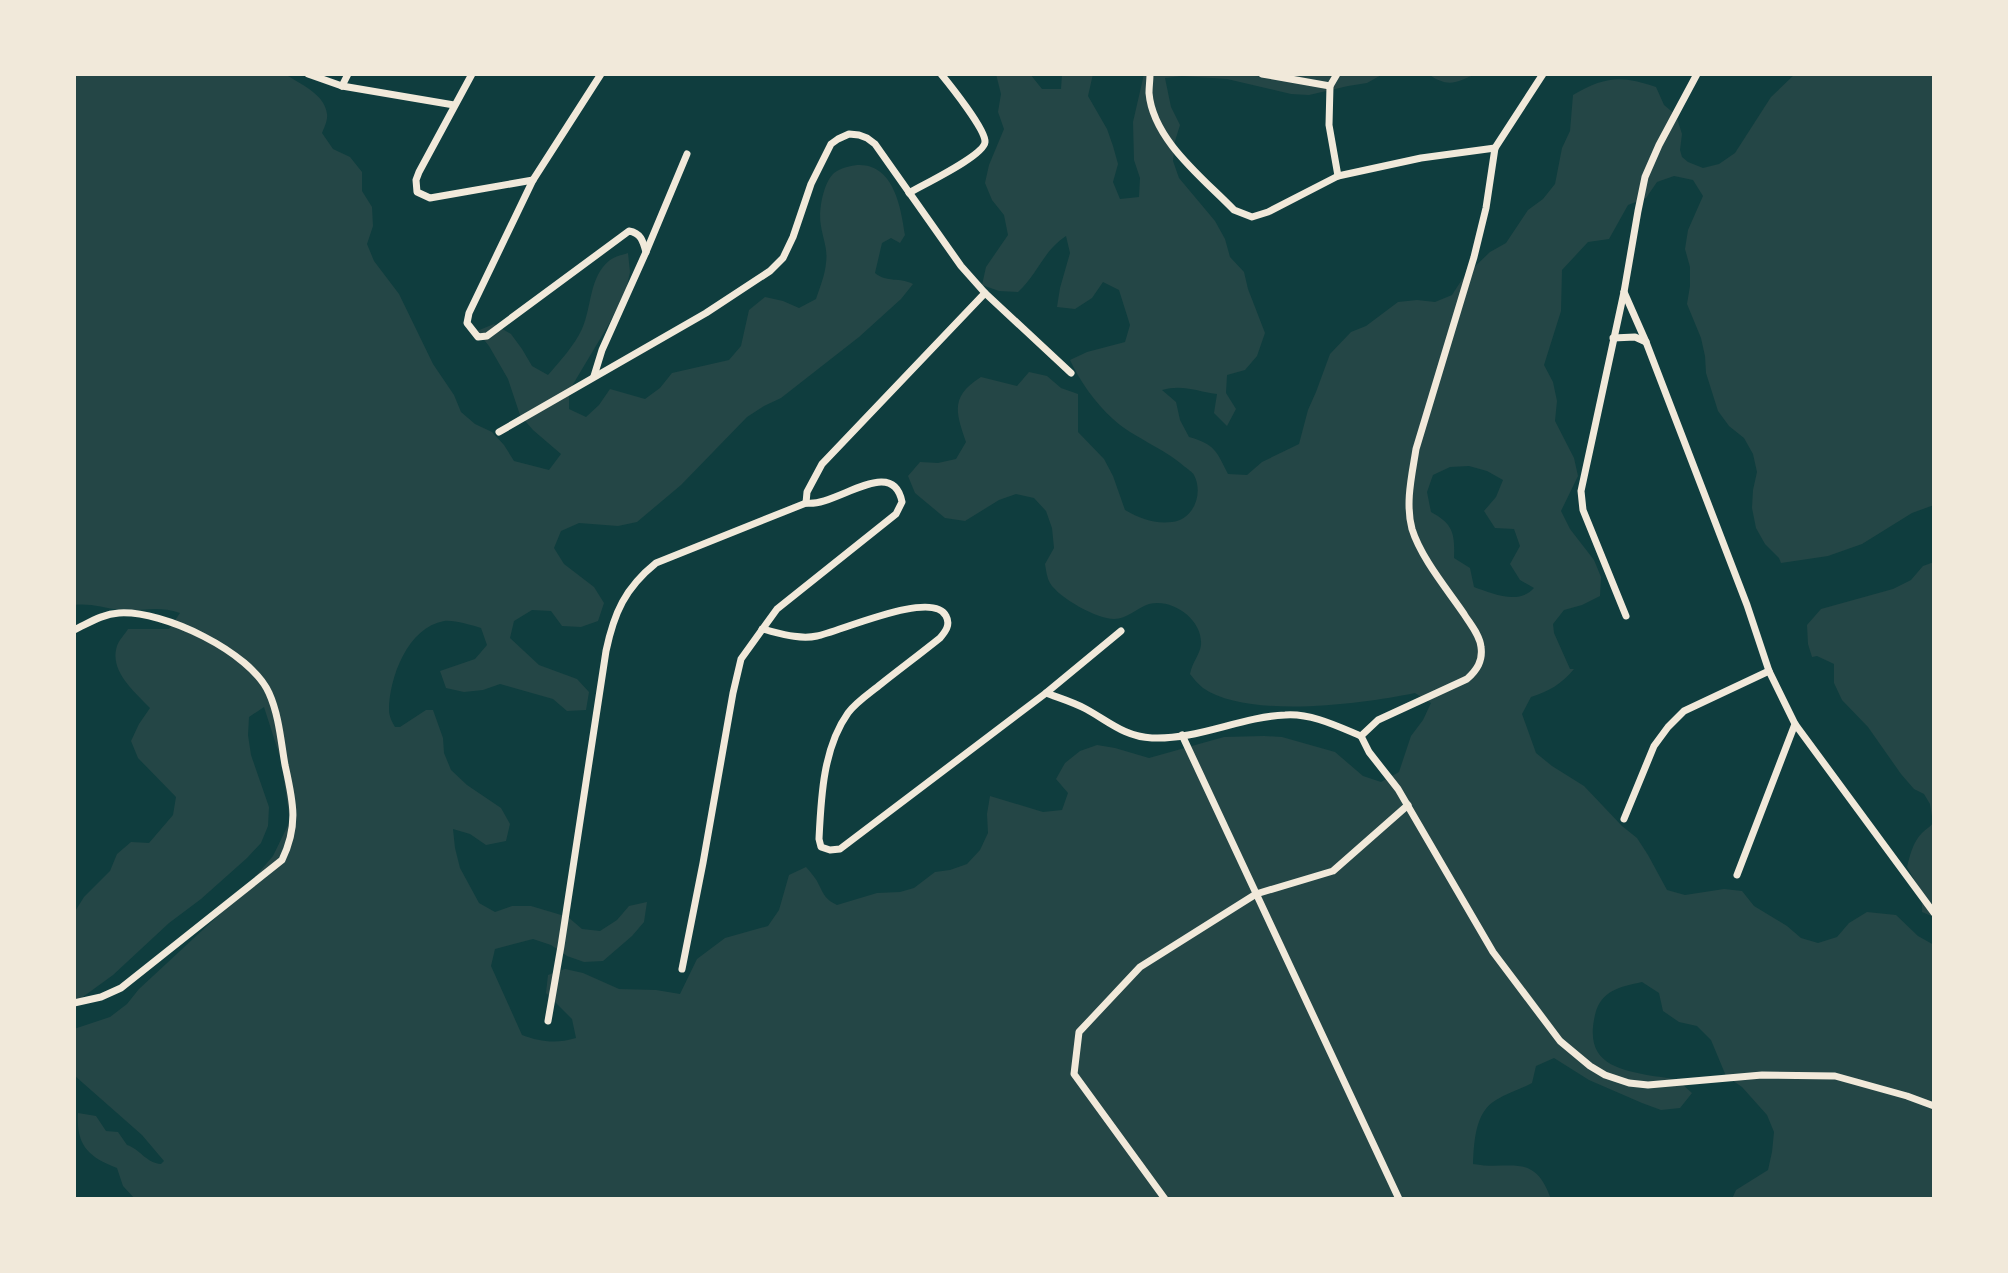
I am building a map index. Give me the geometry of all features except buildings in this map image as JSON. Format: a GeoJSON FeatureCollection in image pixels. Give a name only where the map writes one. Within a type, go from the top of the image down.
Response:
{"type":"FeatureCollection","features":[{"type":"Feature","properties":{"kind":"street"},"geometry":{"type":"LineString","coordinates":[[308,74],[342,86],[454,105]]}},
{"type":"Feature","properties":{"kind":"street"},"geometry":{"type":"LineString","coordinates":[[342,86],[348,74]]}},
{"type":"Feature","properties":{"kind":"street"},"geometry":{"type":"LineString","coordinates":[[472,74],[419,172],[417,192],[430,198],[533,180]]}},
{"type":"Feature","properties":{"kind":"street"},"geometry":{"type":"LineString","coordinates":[[601,74],[533,180],[467,318],[469,328],[478,337],[487,336],[629,231],[640,235],[646,252]]}},
{"type":"Feature","properties":{"kind":"street"},"geometry":{"type":"LineString","coordinates":[[909,193],[969,159],[983,149],[986,141],[977,123],[941,74]]}},
{"type":"Feature","properties":{"kind":"street"},"geometry":{"type":"LineString","coordinates":[[1150,74],[1149,93],[1154,116],[1165,136],[1237,213],[1252,217],[1338,176],[1421,158],[1495,148]]}},
{"type":"Feature","properties":{"kind":"street"},"geometry":{"type":"LineString","coordinates":[[1262,74],[1330,86]]}},
{"type":"Feature","properties":{"kind":"street"},"geometry":{"type":"LineString","coordinates":[[1337,74],[1330,86],[1329,125],[1338,176]]}},
{"type":"Feature","properties":{"kind":"street"},"geometry":{"type":"LineString","coordinates":[[1361,736],[1378,720],[1467,679],[1477,669],[1481,658],[1481,644],[1474,629],[1421,550],[1408,510],[1416,449],[1474,257],[1486,208],[1495,148],[1543,74]]}},
{"type":"Feature","properties":{"kind":"street"},"geometry":{"type":"LineString","coordinates":[[1626,616],[1583,510],[1583,480],[1624,292],[1645,177],[1697,74]]}},
{"type":"Feature","properties":{"kind":"street"},"geometry":{"type":"LineString","coordinates":[[499,432],[706,313],[770,271],[783,258],[811,184],[831,144],[849,134],[867,138],[875,144],[961,266],[985,293],[1071,373]]}},
{"type":"Feature","properties":{"kind":"street"},"geometry":{"type":"LineString","coordinates":[[594,376],[602,350],[687,154]]}},
{"type":"Feature","properties":{"kind":"street"},"geometry":{"type":"LineString","coordinates":[[1624,292],[1747,605],[1769,671],[1795,724],[1934,913]]}},
{"type":"Feature","properties":{"kind":"street"},"geometry":{"type":"LineString","coordinates":[[806,503],[807,492],[822,464],[985,293]]}},
{"type":"Feature","properties":{"kind":"street"},"geometry":{"type":"LineString","coordinates":[[1613,338],[1635,337],[1646,342]]}},
{"type":"Feature","properties":{"kind":"street"},"geometry":{"type":"LineString","coordinates":[[548,1021],[606,651],[612,624],[629,589],[656,563],[806,503],[815,505],[825,502],[874,482],[893,485],[902,502],[896,514],[777,609],[741,659],[682,969]]}},
{"type":"Feature","properties":{"kind":"street"},"geometry":{"type":"LineString","coordinates":[[762,629],[800,637],[817,637],[868,619],[928,606],[945,613],[948,620],[940,638],[857,704],[838,731],[831,749],[820,826],[821,847],[830,850],[840,849],[1046,693],[1121,631]]}},
{"type":"Feature","properties":{"kind":"street"},"geometry":{"type":"LineString","coordinates":[[74,630],[110,614],[144,615],[200,634],[246,663],[260,677],[274,708],[294,822],[282,860],[121,988],[101,997],[74,1003]]}},
{"type":"Feature","properties":{"kind":"street"},"geometry":{"type":"LineString","coordinates":[[1624,819],[1654,746],[1676,719],[1684,711],[1769,671]]}},
{"type":"Feature","properties":{"kind":"street"},"geometry":{"type":"LineString","coordinates":[[1046,693],[1136,736],[1182,735],[1287,714],[1313,718],[1361,736],[1408,805],[1493,952],[1560,1041],[1598,1071],[1629,1083],[1648,1085],[1762,1075],[1835,1076],[1934,1106]]}},
{"type":"Feature","properties":{"kind":"street"},"geometry":{"type":"LineString","coordinates":[[1737,875],[1795,724]]}},
{"type":"Feature","properties":{"kind":"street"},"geometry":{"type":"LineString","coordinates":[[1182,735],[1398,1197],[1388,1199]]}},
{"type":"Feature","properties":{"kind":"street"},"geometry":{"type":"LineString","coordinates":[[1165,1199],[1074,1074],[1079,1032],[1140,967],[1256,894],[1333,871],[1408,805]]}},
{"type":"Feature","properties":{"kind":"shaded area"},"geometry":{"type":"Polygon","coordinates":[[[74,74],[285,74],[311,90],[322,101],[327,114],[322,133],[333,149],[350,157],[362,172],[362,191],[372,207],[373,226],[367,244],[374,261],[399,294],[433,364],[454,395],[461,412],[475,424],[492,432],[514,461],[549,470],[561,454],[520,415],[508,379],[477,331],[494,324],[511,334],[532,366],[548,375],[582,329],[598,274],[612,259],[628,253],[630,272],[626,290],[569,391],[569,409],[586,417],[610,389],[645,399],[660,388],[672,373],[729,360],[741,346],[749,310],[765,297],[799,308],[816,299],[826,263],[820,213],[830,178],[839,170],[857,165],[880,171],[898,200],[905,235],[900,243],[891,238],[882,243],[875,273],[913,284],[901,299],[859,337],[781,398],[747,417],[681,485],[637,522],[618,526],[579,523],[561,531],[554,548],[564,564],[594,587],[604,603],[598,621],[581,627],[562,626],[551,611],[532,610],[514,621],[510,638],[539,665],[577,679],[589,692],[586,710],[567,711],[553,699],[500,684],[464,692],[446,688],[440,671],[475,659],[487,645],[481,628],[453,621],[431,625],[420,633],[397,669],[389,710],[395,727],[400,727],[426,710],[433,710],[451,770],[501,808],[510,824],[506,841],[486,845],[470,834],[453,829],[460,868],[479,903],[495,912],[512,906],[531,906],[568,917],[582,929],[600,931],[617,920],[629,906],[647,902],[644,922],[603,961],[584,962],[533,939],[495,949],[491,966],[522,1035],[549,1041],[576,1038],[572,1019],[546,993],[548,975],[565,969],[583,973],[619,989],[680,994],[697,959],[725,938],[768,926],[779,910],[789,875],[806,867],[826,897],[837,905],[877,893],[914,888],[935,872],[967,864],[980,850],[988,833],[990,796],[1043,812],[1062,810],[1068,793],[1056,779],[1065,763],[1080,751],[1097,745],[1149,758],[1224,737],[1282,737],[1335,752],[1363,776],[1381,782],[1399,772],[1411,736],[1431,703],[1415,693],[1306,706],[1276,706],[1223,698],[1203,688],[1190,674],[1201,645],[1197,627],[1185,613],[1168,604],[1158,603],[1149,604],[1123,617],[1107,618],[1079,607],[1055,589],[1048,579],[1045,564],[1054,548],[1052,528],[1046,511],[1034,498],[1016,494],[999,500],[965,521],[945,518],[915,493],[908,476],[920,462],[938,463],[956,459],[966,442],[958,413],[964,391],[981,377],[1017,386],[1029,372],[1047,376],[1061,388],[1078,394],[1078,432],[1104,459],[1125,510],[1148,520],[1172,522],[1186,516],[1197,498],[1197,482],[1192,473],[1113,419],[1083,384],[1070,360],[1125,342],[1130,325],[1119,290],[1103,282],[1092,298],[1075,309],[1057,307],[1070,253],[1066,236],[1018,292],[999,291],[982,285],[986,267],[1008,235],[1004,215],[992,200],[985,183],[1004,129],[998,112],[1001,94],[996,74],[1030,74],[1042,89],[1061,89],[1062,74],[1093,74],[1088,96],[1113,146],[1118,164],[1113,182],[1120,199],[1139,197],[1140,178],[1134,160],[1133,122],[1144,74],[1383,74],[1367,83],[1309,95],[1291,94],[1227,79],[1165,78],[1171,107],[1180,125],[1173,161],[1179,178],[1215,221],[1230,257],[1244,272],[1265,333],[1257,356],[1245,370],[1227,375],[1226,393],[1236,409],[1227,426],[1214,413],[1217,394],[1183,388],[1162,390],[1176,402],[1180,420],[1189,437],[1214,450],[1228,474],[1247,475],[1262,462],[1299,444],[1308,410],[1330,354],[1351,332],[1366,326],[1398,302],[1435,302],[1452,295],[1463,278],[1490,252],[1506,243],[1528,210],[1543,199],[1555,184],[1562,148],[1570,131],[1573,95],[1614,79],[1656,87],[1664,105],[1676,115],[1682,134],[1682,157],[1703,168],[1719,164],[1735,153],[1771,97],[1795,74],[1934,74],[1934,505],[1912,513],[1862,544],[1828,556],[1781,563],[1756,528],[1752,508],[1757,472],[1753,454],[1744,438],[1729,426],[1718,411],[1706,373],[1701,338],[1687,304],[1690,267],[1685,249],[1688,230],[1703,196],[1693,180],[1674,176],[1657,182],[1646,198],[1628,205],[1609,239],[1588,242],[1562,270],[1561,311],[1544,365],[1553,382],[1557,401],[1555,421],[1574,458],[1578,476],[1561,511],[1570,529],[1594,560],[1601,577],[1600,596],[1564,610],[1553,624],[1570,669],[1574,669],[1555,686],[1531,697],[1522,714],[1536,753],[1584,786],[1637,838],[1667,890],[1685,895],[1724,889],[1742,891],[1754,906],[1801,938],[1818,943],[1837,937],[1849,923],[1867,912],[1896,915],[1918,936],[1934,945],[1934,1199],[1732,1199],[1736,1190],[1768,1170],[1774,1132],[1767,1115],[1742,1087],[1726,1076],[1711,1040],[1697,1026],[1679,1022],[1663,1011],[1659,993],[1642,982],[1619,988],[1602,1000],[1595,1015],[1594,1043],[1598,1053],[1615,1066],[1680,1082],[1692,1093],[1680,1108],[1661,1110],[1642,1103],[1589,1080],[1554,1058],[1536,1066],[1532,1083],[1489,1105],[1480,1120],[1473,1164],[1529,1169],[1537,1174],[1551,1199],[135,1199],[123,1186],[117,1168],[91,1154],[82,1142],[78,1113],[96,1116],[106,1131],[118,1132],[127,1145],[151,1161],[161,1164],[164,1161],[142,1135],[75,1076],[74,1029],[110,1017],[127,1004],[139,989],[235,900],[273,856],[290,821],[281,760],[264,707],[249,717],[248,735],[251,755],[269,807],[268,826],[261,843],[113,975],[74,1001],[74,913],[84,897],[110,871],[117,854],[131,842],[149,843],[173,815],[176,797],[138,758],[131,741],[150,708],[130,688],[120,672],[115,655],[117,646],[128,629],[169,629],[180,613],[164,609],[120,610],[74,605],[74,74]],[[1469,466],[1450,467],[1433,475],[1427,492],[1431,512],[1451,530],[1454,558],[1470,568],[1474,587],[1506,596],[1521,596],[1534,588],[1520,580],[1510,564],[1520,546],[1514,529],[1495,528],[1484,511],[1496,497],[1503,480],[1469,466]]]}},
{"type":"Feature","properties":{"kind":"shaded area"},"geometry":{"type":"Polygon","coordinates":[[[1428,74],[1475,74],[1451,83],[1428,74]]]}},
{"type":"Feature","properties":{"kind":"shaded area"},"geometry":{"type":"Polygon","coordinates":[[[1934,562],[1934,917],[1922,912],[1920,894],[1907,867],[1916,840],[1933,823],[1930,804],[1924,794],[1914,789],[1901,774],[1868,727],[1842,700],[1834,683],[1834,664],[1817,656],[1812,657],[1807,625],[1821,609],[1893,589],[1911,580],[1923,566],[1934,562]]]}}]}
